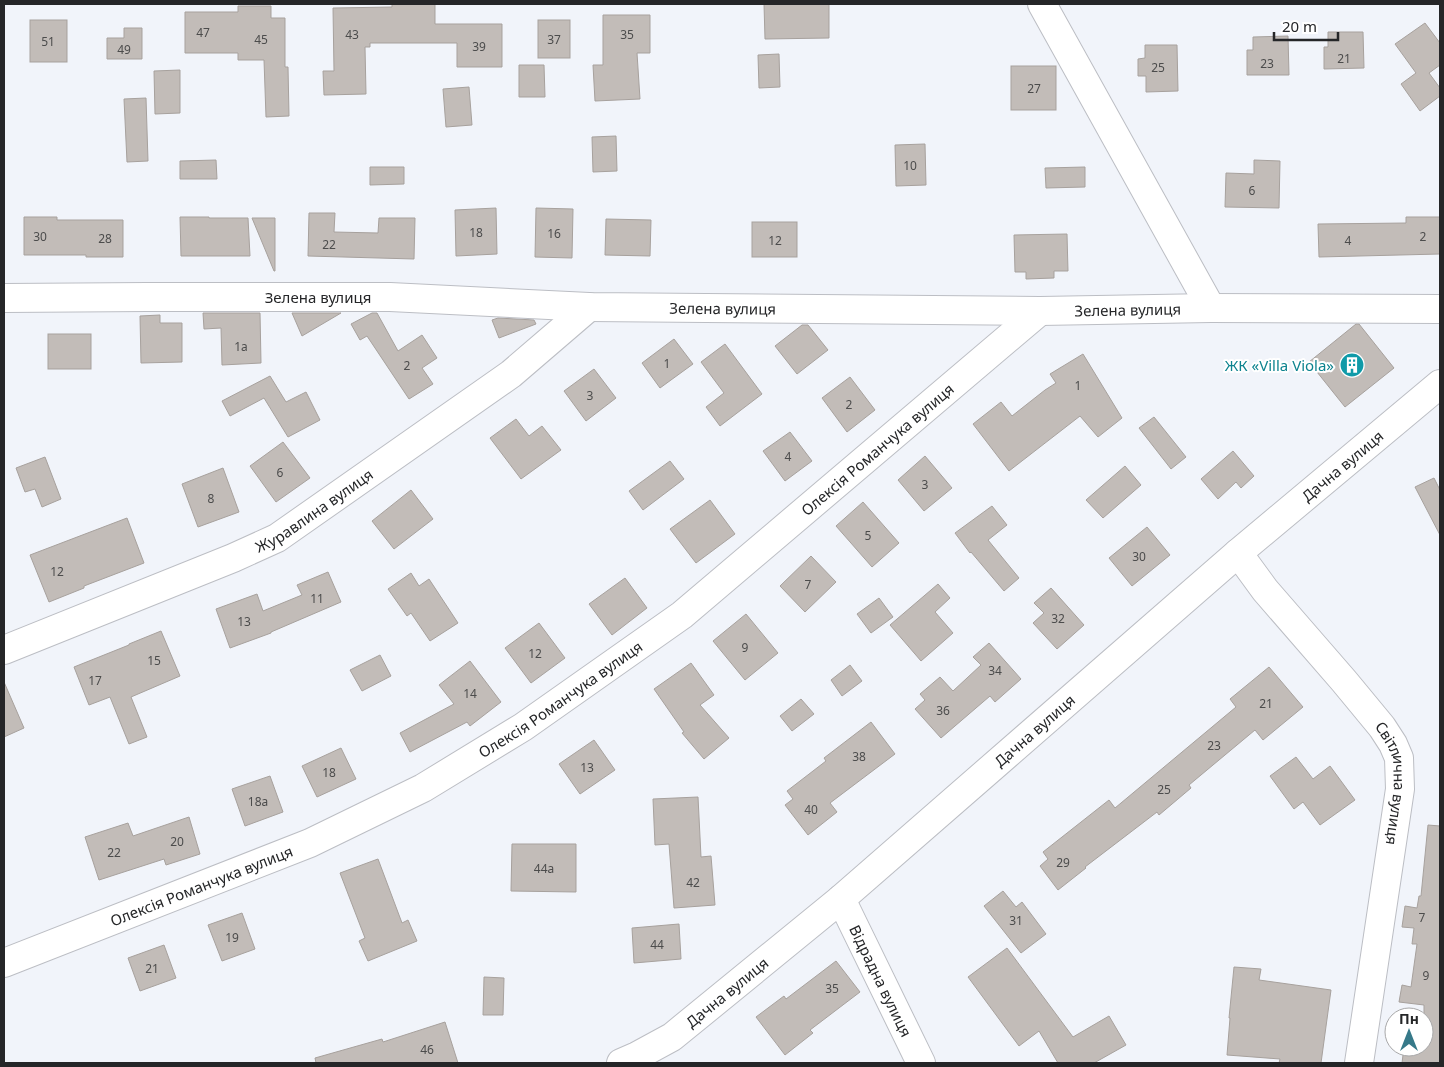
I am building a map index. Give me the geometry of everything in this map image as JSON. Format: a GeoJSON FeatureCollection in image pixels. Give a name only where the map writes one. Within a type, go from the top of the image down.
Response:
{"type":"FeatureCollection","features":[{"type":"Feature","properties":{"kind":"street"},"geometry":{"type":"LineString","coordinates":[[1042,4],[1211,308]]}},
{"type":"Feature","properties":{"kind":"street","name":"Зелена вулиця"},"geometry":{"type":"LineString","coordinates":[[4,298],[390,297],[589,307],[1040,311],[1211,308],[1440,310]]}},
{"type":"Feature","properties":{"kind":"street","name":"Журавлина вулиця"},"geometry":{"type":"LineString","coordinates":[[4,650],[233,558],[277,538],[512,374],[589,307]]}},
{"type":"Feature","properties":{"kind":"street","name":"Олексія Романчука вулиця"},"geometry":{"type":"LineString","coordinates":[[4,963],[310,842],[424,788],[523,727],[682,616],[1040,311]]}},
{"type":"Feature","properties":{"kind":"street","name":"Дачна вулиця"},"geometry":{"type":"LineString","coordinates":[[621,1063],[672,1037],[841,899],[1238,553],[1440,384]]}},
{"type":"Feature","properties":{"kind":"street","name":"Світлична вулиця"},"geometry":{"type":"LineString","coordinates":[[1238,553],[1265,590],[1382,727],[1393,744],[1398,758],[1400,789],[1359,1063]]}},
{"type":"Feature","properties":{"kind":"street","name":"Відрадна вулиця"},"geometry":{"type":"LineString","coordinates":[[841,899],[921,1063]]}},
{"type":"Feature","properties":{"kind":"street"},"geometry":{"type":"LineString","coordinates":[[650,1063],[672,1037]]}},
{"type":"Feature","properties":{"kind":"building"},"geometry":{"type":"Polygon","coordinates":[[[392,4],[435,4],[435,24],[502,24],[502,67],[457,67],[457,43],[370,43],[370,47],[365,47],[366,94],[324,95],[323,71],[334,71],[333,8],[392,7],[392,4]]]}},
{"type":"Feature","properties":{"kind":"building"},"geometry":{"type":"Polygon","coordinates":[[[764,4],[829,4],[829,38],[765,39],[764,4]]]}},
{"type":"Feature","properties":{"kind":"building"},"geometry":{"type":"Polygon","coordinates":[[[238,6],[271,6],[271,18],[285,18],[285,67],[288,67],[289,116],[266,117],[264,60],[238,60],[238,53],[185,53],[185,12],[238,12],[238,6]]]}},
{"type":"Feature","properties":{"kind":"building"},"geometry":{"type":"Polygon","coordinates":[[[603,15],[650,15],[650,53],[637,53],[640,99],[595,101],[593,65],[603,65],[603,15]]]}},
{"type":"Feature","properties":{"kind":"building"},"geometry":{"type":"Polygon","coordinates":[[[30,20],[67,20],[67,62],[30,62],[30,20]]]}},
{"type":"Feature","properties":{"kind":"building"},"geometry":{"type":"Polygon","coordinates":[[[538,20],[570,20],[570,58],[538,58],[538,20]]]}},
{"type":"Feature","properties":{"kind":"building"},"geometry":{"type":"Polygon","coordinates":[[[1425,23],[1440,43],[1440,65],[1429,73],[1440,88],[1440,96],[1420,111],[1401,84],[1416,73],[1395,44],[1425,23]]]}},
{"type":"Feature","properties":{"kind":"building"},"geometry":{"type":"Polygon","coordinates":[[[124,28],[142,28],[142,59],[107,59],[107,38],[124,38],[124,28]]]}},
{"type":"Feature","properties":{"kind":"building"},"geometry":{"type":"Polygon","coordinates":[[[1328,32],[1363,32],[1364,68],[1324,69],[1324,47],[1328,47],[1328,32]]]}},
{"type":"Feature","properties":{"kind":"building"},"geometry":{"type":"Polygon","coordinates":[[[1288,36],[1289,75],[1247,75],[1247,50],[1253,50],[1253,37],[1288,36]]]}},
{"type":"Feature","properties":{"kind":"building"},"geometry":{"type":"Polygon","coordinates":[[[1145,45],[1177,45],[1178,91],[1146,92],[1146,76],[1138,76],[1138,59],[1145,58],[1145,45]]]}},
{"type":"Feature","properties":{"kind":"building"},"geometry":{"type":"Polygon","coordinates":[[[779,54],[780,87],[759,88],[758,55],[779,54]]]}},
{"type":"Feature","properties":{"kind":"building"},"geometry":{"type":"Polygon","coordinates":[[[519,65],[544,65],[545,97],[519,97],[519,65]]]}},
{"type":"Feature","properties":{"kind":"building"},"geometry":{"type":"Polygon","coordinates":[[[1011,66],[1056,66],[1056,110],[1011,110],[1011,66]]]}},
{"type":"Feature","properties":{"kind":"building"},"geometry":{"type":"Polygon","coordinates":[[[180,70],[180,113],[155,114],[154,71],[180,70]]]}},
{"type":"Feature","properties":{"kind":"building"},"geometry":{"type":"Polygon","coordinates":[[[469,87],[472,125],[446,127],[443,89],[469,87]]]}},
{"type":"Feature","properties":{"kind":"building"},"geometry":{"type":"Polygon","coordinates":[[[146,98],[148,161],[127,162],[124,99],[146,98]]]}},
{"type":"Feature","properties":{"kind":"building"},"geometry":{"type":"Polygon","coordinates":[[[616,136],[617,171],[593,172],[592,137],[616,136]]]}},
{"type":"Feature","properties":{"kind":"building"},"geometry":{"type":"Polygon","coordinates":[[[925,144],[926,185],[896,186],[895,145],[925,144]]]}},
{"type":"Feature","properties":{"kind":"building"},"geometry":{"type":"Polygon","coordinates":[[[216,160],[217,179],[180,179],[180,161],[216,160]]]}},
{"type":"Feature","properties":{"kind":"building"},"geometry":{"type":"Polygon","coordinates":[[[1254,160],[1280,161],[1279,208],[1225,207],[1226,173],[1254,174],[1254,160]]]}},
{"type":"Feature","properties":{"kind":"building"},"geometry":{"type":"Polygon","coordinates":[[[370,167],[404,167],[404,184],[370,185],[370,167]]]}},
{"type":"Feature","properties":{"kind":"building"},"geometry":{"type":"Polygon","coordinates":[[[1085,167],[1085,187],[1046,188],[1045,168],[1085,167]]]}},
{"type":"Feature","properties":{"kind":"building"},"geometry":{"type":"Polygon","coordinates":[[[496,208],[497,254],[456,256],[455,210],[496,208]]]}},
{"type":"Feature","properties":{"kind":"building"},"geometry":{"type":"Polygon","coordinates":[[[536,208],[573,209],[572,258],[535,257],[536,208]]]}},
{"type":"Feature","properties":{"kind":"building"},"geometry":{"type":"Polygon","coordinates":[[[309,213],[335,213],[334,232],[378,233],[379,218],[415,218],[414,259],[308,256],[309,213]]]}},
{"type":"Feature","properties":{"kind":"building"},"geometry":{"type":"Polygon","coordinates":[[[24,217],[57,217],[57,220],[123,220],[123,257],[24,255],[24,217]]]}},
{"type":"Feature","properties":{"kind":"building"},"geometry":{"type":"Polygon","coordinates":[[[180,217],[248,218],[250,256],[181,256],[180,217]]]}},
{"type":"Feature","properties":{"kind":"building"},"geometry":{"type":"Polygon","coordinates":[[[1406,217],[1440,217],[1440,254],[1319,257],[1318,224],[1406,223],[1406,217]]]}},
{"type":"Feature","properties":{"kind":"building"},"geometry":{"type":"Polygon","coordinates":[[[252,218],[275,218],[275,271],[274,271],[252,218]]]}},
{"type":"Feature","properties":{"kind":"building"},"geometry":{"type":"Polygon","coordinates":[[[606,219],[651,220],[650,256],[605,255],[606,219]]]}},
{"type":"Feature","properties":{"kind":"building"},"geometry":{"type":"Polygon","coordinates":[[[752,222],[797,222],[797,257],[752,257],[752,222]]]}},
{"type":"Feature","properties":{"kind":"building"},"geometry":{"type":"Polygon","coordinates":[[[1067,234],[1068,271],[1054,271],[1054,278],[1026,279],[1026,272],[1015,272],[1014,235],[1067,234]]]}},
{"type":"Feature","properties":{"kind":"building"},"geometry":{"type":"Polygon","coordinates":[[[203,313],[260,313],[261,363],[222,365],[221,328],[204,329],[203,313]]]}},
{"type":"Feature","properties":{"kind":"building"},"geometry":{"type":"Polygon","coordinates":[[[292,313],[341,313],[302,336],[292,313]]]}},
{"type":"Feature","properties":{"kind":"building"},"geometry":{"type":"Polygon","coordinates":[[[372,313],[377,313],[398,351],[422,335],[437,358],[422,368],[433,384],[409,399],[367,336],[360,340],[351,324],[372,313]]]}},
{"type":"Feature","properties":{"kind":"building"},"geometry":{"type":"Polygon","coordinates":[[[160,315],[160,323],[182,323],[182,362],[141,363],[140,316],[160,315]]]}},
{"type":"Feature","properties":{"kind":"building"},"geometry":{"type":"Polygon","coordinates":[[[498,318],[534,320],[536,324],[499,338],[492,320],[498,318]]]}},
{"type":"Feature","properties":{"kind":"building","name":"ЖК «Villa Viola»"},"geometry":{"type":"Polygon","coordinates":[[[1356,324],[1359,324],[1394,368],[1345,407],[1309,362],[1356,324]]]}},
{"type":"Feature","properties":{"kind":"building"},"geometry":{"type":"Polygon","coordinates":[[[802,325],[808,325],[828,350],[797,374],[775,346],[802,325]]]}},
{"type":"Feature","properties":{"kind":"building"},"geometry":{"type":"Polygon","coordinates":[[[48,334],[91,334],[91,369],[48,369],[48,334]]]}},
{"type":"Feature","properties":{"kind":"building"},"geometry":{"type":"Polygon","coordinates":[[[674,339],[693,364],[660,388],[642,363],[674,339]]]}},
{"type":"Feature","properties":{"kind":"building"},"geometry":{"type":"Polygon","coordinates":[[[725,344],[762,394],[720,426],[706,407],[724,393],[701,362],[725,344]]]}},
{"type":"Feature","properties":{"kind":"building"},"geometry":{"type":"Polygon","coordinates":[[[1083,354],[1122,418],[1098,437],[1080,416],[1009,471],[973,424],[1001,402],[1012,416],[1056,383],[1050,374],[1083,354]]]}},
{"type":"Feature","properties":{"kind":"building"},"geometry":{"type":"Polygon","coordinates":[[[594,369],[616,398],[586,421],[564,391],[594,369]]]}},
{"type":"Feature","properties":{"kind":"building"},"geometry":{"type":"Polygon","coordinates":[[[270,376],[286,402],[306,392],[320,420],[288,437],[264,398],[230,416],[222,401],[270,376]]]}},
{"type":"Feature","properties":{"kind":"building"},"geometry":{"type":"Polygon","coordinates":[[[850,377],[875,410],[847,432],[822,398],[850,377]]]}},
{"type":"Feature","properties":{"kind":"building"},"geometry":{"type":"Polygon","coordinates":[[[1154,417],[1186,457],[1171,469],[1139,428],[1154,417]]]}},
{"type":"Feature","properties":{"kind":"building"},"geometry":{"type":"Polygon","coordinates":[[[516,419],[529,436],[542,426],[561,450],[521,479],[490,438],[516,419]]]}},
{"type":"Feature","properties":{"kind":"building"},"geometry":{"type":"Polygon","coordinates":[[[790,432],[812,461],[785,481],[763,451],[790,432]]]}},
{"type":"Feature","properties":{"kind":"building"},"geometry":{"type":"Polygon","coordinates":[[[283,442],[310,478],[276,502],[250,466],[283,442]]]}},
{"type":"Feature","properties":{"kind":"building"},"geometry":{"type":"Polygon","coordinates":[[[1233,451],[1254,476],[1241,488],[1236,482],[1218,499],[1201,479],[1233,451]]]}},
{"type":"Feature","properties":{"kind":"building"},"geometry":{"type":"Polygon","coordinates":[[[925,456],[952,488],[924,511],[898,480],[925,456]]]}},
{"type":"Feature","properties":{"kind":"building"},"geometry":{"type":"Polygon","coordinates":[[[45,457],[61,499],[42,507],[35,489],[25,492],[16,468],[45,457]]]}},
{"type":"Feature","properties":{"kind":"building"},"geometry":{"type":"Polygon","coordinates":[[[670,461],[684,479],[643,510],[629,491],[670,461]]]}},
{"type":"Feature","properties":{"kind":"building"},"geometry":{"type":"Polygon","coordinates":[[[1125,466],[1141,485],[1103,518],[1086,500],[1125,466]]]}},
{"type":"Feature","properties":{"kind":"building"},"geometry":{"type":"Polygon","coordinates":[[[223,468],[239,512],[198,527],[182,484],[223,468]]]}},
{"type":"Feature","properties":{"kind":"building"},"geometry":{"type":"Polygon","coordinates":[[[1434,478],[1440,490],[1440,535],[1415,487],[1434,478]]]}},
{"type":"Feature","properties":{"kind":"building"},"geometry":{"type":"Polygon","coordinates":[[[411,490],[433,519],[394,549],[372,521],[411,490]]]}},
{"type":"Feature","properties":{"kind":"building"},"geometry":{"type":"Polygon","coordinates":[[[710,500],[735,534],[696,563],[670,529],[710,500]]]}},
{"type":"Feature","properties":{"kind":"building"},"geometry":{"type":"Polygon","coordinates":[[[863,502],[899,543],[872,567],[836,526],[863,502]]]}},
{"type":"Feature","properties":{"kind":"building"},"geometry":{"type":"Polygon","coordinates":[[[992,506],[1007,525],[988,540],[1019,578],[1004,591],[955,533],[992,506]]]}},
{"type":"Feature","properties":{"kind":"building"},"geometry":{"type":"Polygon","coordinates":[[[127,518],[144,563],[84,586],[84,588],[49,602],[30,555],[127,518]]]}},
{"type":"Feature","properties":{"kind":"building"},"geometry":{"type":"Polygon","coordinates":[[[1147,527],[1170,555],[1132,586],[1109,558],[1147,527]]]}},
{"type":"Feature","properties":{"kind":"building"},"geometry":{"type":"Polygon","coordinates":[[[811,556],[836,582],[805,612],[780,586],[811,556]]]}},
{"type":"Feature","properties":{"kind":"building"},"geometry":{"type":"Polygon","coordinates":[[[328,572],[341,602],[271,633],[230,648],[216,609],[257,594],[263,611],[302,595],[297,585],[328,572]]]}},
{"type":"Feature","properties":{"kind":"building"},"geometry":{"type":"Polygon","coordinates":[[[411,573],[419,586],[429,579],[458,623],[430,641],[411,613],[407,616],[388,589],[411,573]]]}},
{"type":"Feature","properties":{"kind":"building"},"geometry":{"type":"Polygon","coordinates":[[[625,578],[647,608],[612,635],[589,604],[625,578]]]}},
{"type":"Feature","properties":{"kind":"building"},"geometry":{"type":"Polygon","coordinates":[[[938,584],[950,598],[935,612],[953,633],[921,661],[890,625],[938,584]]]}},
{"type":"Feature","properties":{"kind":"building"},"geometry":{"type":"Polygon","coordinates":[[[1051,588],[1084,625],[1057,649],[1033,623],[1044,613],[1034,603],[1051,588]]]}},
{"type":"Feature","properties":{"kind":"building"},"geometry":{"type":"Polygon","coordinates":[[[879,598],[893,617],[871,633],[857,614],[879,598]]]}},
{"type":"Feature","properties":{"kind":"building"},"geometry":{"type":"Polygon","coordinates":[[[746,614],[778,653],[745,680],[713,641],[746,614]]]}},
{"type":"Feature","properties":{"kind":"building"},"geometry":{"type":"Polygon","coordinates":[[[539,623],[565,658],[531,683],[505,648],[539,623]]]}},
{"type":"Feature","properties":{"kind":"building"},"geometry":{"type":"Polygon","coordinates":[[[161,631],[180,676],[131,697],[147,737],[129,744],[110,697],[89,705],[74,667],[161,631]]]}},
{"type":"Feature","properties":{"kind":"building"},"geometry":{"type":"Polygon","coordinates":[[[989,643],[1021,679],[995,702],[990,696],[941,738],[915,709],[925,700],[920,694],[940,677],[953,691],[981,665],[973,657],[989,643]]]}},
{"type":"Feature","properties":{"kind":"building"},"geometry":{"type":"Polygon","coordinates":[[[380,655],[391,676],[362,691],[350,670],[380,655]]]}},
{"type":"Feature","properties":{"kind":"building"},"geometry":{"type":"Polygon","coordinates":[[[470,661],[501,702],[470,726],[467,722],[410,752],[400,733],[454,704],[439,685],[470,661]]]}},
{"type":"Feature","properties":{"kind":"building"},"geometry":{"type":"Polygon","coordinates":[[[691,663],[714,695],[700,705],[729,738],[704,759],[682,733],[684,732],[654,689],[691,663]]]}},
{"type":"Feature","properties":{"kind":"building"},"geometry":{"type":"Polygon","coordinates":[[[850,665],[862,681],[842,696],[831,680],[850,665]]]}},
{"type":"Feature","properties":{"kind":"building"},"geometry":{"type":"Polygon","coordinates":[[[1269,667],[1303,707],[1263,740],[1255,730],[1189,785],[1191,788],[1159,815],[1157,812],[1058,890],[1040,866],[1048,859],[1043,852],[1109,800],[1115,808],[1236,707],[1230,699],[1269,667]]]}},
{"type":"Feature","properties":{"kind":"building"},"geometry":{"type":"Polygon","coordinates":[[[4,682],[24,728],[4,737],[4,682]]]}},
{"type":"Feature","properties":{"kind":"building"},"geometry":{"type":"Polygon","coordinates":[[[801,699],[814,714],[792,731],[780,716],[801,699]]]}},
{"type":"Feature","properties":{"kind":"building"},"geometry":{"type":"Polygon","coordinates":[[[871,722],[895,754],[830,803],[837,812],[808,835],[785,805],[793,799],[787,791],[826,761],[824,758],[871,722]]]}},
{"type":"Feature","properties":{"kind":"building"},"geometry":{"type":"Polygon","coordinates":[[[594,740],[615,770],[580,794],[559,764],[594,740]]]}},
{"type":"Feature","properties":{"kind":"building"},"geometry":{"type":"Polygon","coordinates":[[[341,748],[356,779],[317,797],[302,766],[341,748]]]}},
{"type":"Feature","properties":{"kind":"building"},"geometry":{"type":"Polygon","coordinates":[[[1296,757],[1313,779],[1330,766],[1355,800],[1320,825],[1303,802],[1294,809],[1270,776],[1296,757]]]}},
{"type":"Feature","properties":{"kind":"building"},"geometry":{"type":"Polygon","coordinates":[[[270,776],[283,812],[245,826],[232,789],[270,776]]]}},
{"type":"Feature","properties":{"kind":"building"},"geometry":{"type":"Polygon","coordinates":[[[698,797],[701,857],[711,856],[715,905],[674,908],[669,844],[655,845],[653,799],[698,797]]]}},
{"type":"Feature","properties":{"kind":"building"},"geometry":{"type":"Polygon","coordinates":[[[189,817],[200,854],[166,865],[164,859],[99,880],[85,837],[128,823],[133,836],[189,817]]]}},
{"type":"Feature","properties":{"kind":"building"},"geometry":{"type":"Polygon","coordinates":[[[1428,825],[1440,826],[1440,1063],[1402,1063],[1403,1057],[1434,1057],[1434,1007],[1399,1002],[1402,985],[1411,987],[1417,944],[1412,944],[1414,928],[1402,927],[1405,906],[1417,908],[1419,896],[1421,896],[1428,825]]]}},
{"type":"Feature","properties":{"kind":"building"},"geometry":{"type":"Polygon","coordinates":[[[512,844],[576,844],[576,892],[511,891],[512,844]]]}},
{"type":"Feature","properties":{"kind":"building"},"geometry":{"type":"Polygon","coordinates":[[[378,859],[402,923],[408,920],[417,941],[368,961],[359,941],[365,938],[340,873],[378,859]]]}},
{"type":"Feature","properties":{"kind":"building"},"geometry":{"type":"Polygon","coordinates":[[[1003,891],[1016,907],[1022,902],[1046,934],[1021,953],[984,906],[1003,891]]]}},
{"type":"Feature","properties":{"kind":"building"},"geometry":{"type":"Polygon","coordinates":[[[242,913],[255,949],[222,961],[208,925],[242,913]]]}},
{"type":"Feature","properties":{"kind":"building"},"geometry":{"type":"Polygon","coordinates":[[[679,924],[681,959],[634,963],[632,928],[679,924]]]}},
{"type":"Feature","properties":{"kind":"building"},"geometry":{"type":"Polygon","coordinates":[[[164,945],[176,978],[140,991],[128,958],[164,945]]]}},
{"type":"Feature","properties":{"kind":"building"},"geometry":{"type":"Polygon","coordinates":[[[1007,948],[1073,1037],[1109,1016],[1126,1045],[1094,1063],[1058,1063],[1039,1031],[1019,1046],[968,977],[1007,948]]]}},
{"type":"Feature","properties":{"kind":"building"},"geometry":{"type":"Polygon","coordinates":[[[836,961],[860,992],[810,1030],[813,1033],[785,1055],[756,1017],[784,996],[786,999],[836,961]]]}},
{"type":"Feature","properties":{"kind":"building"},"geometry":{"type":"Polygon","coordinates":[[[1234,967],[1261,969],[1259,980],[1331,990],[1321,1063],[1279,1063],[1280,1059],[1227,1055],[1234,967]]]}},
{"type":"Feature","properties":{"kind":"building"},"geometry":{"type":"Polygon","coordinates":[[[484,977],[504,978],[503,1015],[483,1015],[484,977]]]}},
{"type":"Feature","properties":{"kind":"building"},"geometry":{"type":"Polygon","coordinates":[[[445,1022],[458,1063],[316,1063],[315,1058],[382,1039],[383,1042],[445,1022]]]}},
{"type":"Feature","properties":{"kind":"place","name":"ЖК «Villa Viola»"},"geometry":{"type":"Point","coordinates":[1352,365]}}]}
